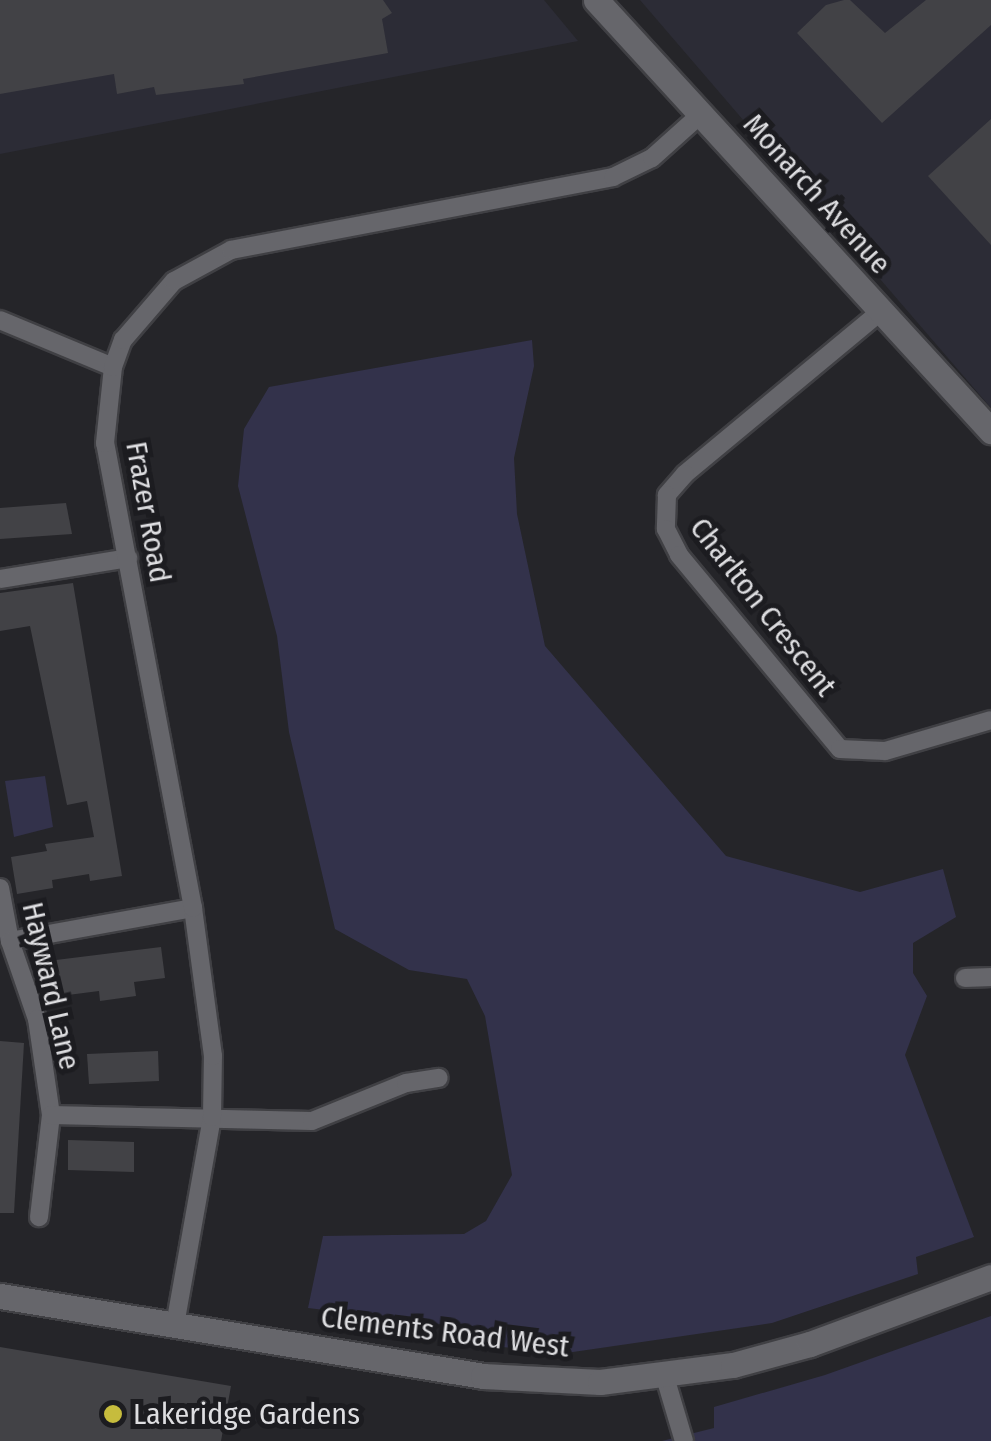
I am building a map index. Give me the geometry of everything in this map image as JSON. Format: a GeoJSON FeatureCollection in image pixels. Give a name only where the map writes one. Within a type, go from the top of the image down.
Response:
{"type":"FeatureCollection","features":[{"type":"Feature","properties":{"kind":"street","name":"Monarch Avenue"},"geometry":{"type":"LineString","coordinates":[[596,0],[810,229],[991,432]]}},
{"type":"Feature","properties":{"kind":"street","name":"Frazer Road"},"geometry":{"type":"LineString","coordinates":[[174,1325],[212,1118],[213,1056],[193,908],[105,443],[114,367],[123,340],[174,281],[231,250],[613,177],[652,158],[700,115]]}},
{"type":"Feature","properties":{"kind":"street","name":"Charlton Crescent"},"geometry":{"type":"LineString","coordinates":[[880,312],[685,474],[668,495],[666,529],[679,554],[840,750],[885,751],[991,720]]}},
{"type":"Feature","properties":{"kind":"street"},"geometry":{"type":"LineString","coordinates":[[0,320],[114,367]]}},
{"type":"Feature","properties":{"kind":"street"},"geometry":{"type":"LineString","coordinates":[[0,579],[128,558]]}},
{"type":"Feature","properties":{"kind":"street","name":"Hayward Lane"},"geometry":{"type":"LineString","coordinates":[[0,888],[10,941],[36,1020],[50,1115],[39,1217]]}},
{"type":"Feature","properties":{"kind":"street"},"geometry":{"type":"LineString","coordinates":[[10,941],[193,908]]}},
{"type":"Feature","properties":{"kind":"street"},"geometry":{"type":"LineString","coordinates":[[966,978],[991,977]]}},
{"type":"Feature","properties":{"kind":"street"},"geometry":{"type":"LineString","coordinates":[[50,1115],[312,1121],[406,1083],[438,1078]]}},
{"type":"Feature","properties":{"kind":"street","name":"Clements Road West"},"geometry":{"type":"LineString","coordinates":[[0,1296],[483,1376],[600,1382],[666,1377],[733,1365],[810,1344],[991,1276]]}},
{"type":"Feature","properties":{"kind":"street"},"geometry":{"type":"LineString","coordinates":[[666,1377],[684,1441]]}},
{"type":"Feature","properties":{"kind":"shaded area"},"geometry":{"type":"Polygon","coordinates":[[[0,0],[544,0],[578,41],[0,154],[0,0]]]}},
{"type":"Feature","properties":{"kind":"shaded area"},"geometry":{"type":"Polygon","coordinates":[[[640,0],[991,0],[991,408],[640,0]]]}},
{"type":"Feature","properties":{"kind":"shaded area"},"geometry":{"type":"Polygon","coordinates":[[[532,340],[534,366],[514,458],[517,514],[545,646],[726,856],[860,892],[943,869],[956,917],[913,943],[913,973],[927,996],[905,1055],[974,1237],[916,1257],[918,1274],[772,1323],[566,1353],[460,1343],[456,1326],[308,1308],[323,1236],[464,1234],[486,1221],[512,1175],[485,1016],[467,979],[409,970],[335,929],[289,732],[277,636],[238,486],[244,429],[269,387],[532,340]]]}},
{"type":"Feature","properties":{"kind":"shaded area"},"geometry":{"type":"Polygon","coordinates":[[[45,776],[53,827],[14,837],[5,781],[45,776]]]}},
{"type":"Feature","properties":{"kind":"shaded area"},"geometry":{"type":"Polygon","coordinates":[[[991,1316],[991,1441],[662,1441],[714,1428],[714,1407],[825,1375],[991,1316]]]}},
{"type":"Feature","properties":{"kind":"building"},"geometry":{"type":"Polygon","coordinates":[[[0,0],[383,0],[392,13],[382,19],[388,53],[243,79],[244,84],[156,95],[154,87],[117,94],[114,74],[0,94],[0,0]]]}},
{"type":"Feature","properties":{"kind":"building"},"geometry":{"type":"Polygon","coordinates":[[[850,0],[885,33],[926,0],[991,0],[991,25],[882,123],[797,33],[826,5],[850,0]]]}},
{"type":"Feature","properties":{"kind":"building"},"geometry":{"type":"Polygon","coordinates":[[[991,119],[991,245],[928,176],[991,119]]]}},
{"type":"Feature","properties":{"kind":"building"},"geometry":{"type":"Polygon","coordinates":[[[66,503],[72,534],[0,539],[0,508],[66,503]]]}},
{"type":"Feature","properties":{"kind":"building"},"geometry":{"type":"Polygon","coordinates":[[[73,583],[122,876],[90,881],[89,874],[52,880],[53,888],[17,894],[11,857],[47,851],[45,844],[94,837],[87,801],[67,805],[30,626],[0,631],[0,593],[73,583]]]}},
{"type":"Feature","properties":{"kind":"building"},"geometry":{"type":"Polygon","coordinates":[[[161,947],[165,978],[134,982],[136,996],[100,1001],[99,991],[60,996],[56,960],[161,947]]]}},
{"type":"Feature","properties":{"kind":"building"},"geometry":{"type":"Polygon","coordinates":[[[0,1041],[24,1043],[14,1213],[0,1213],[0,1041]]]}},
{"type":"Feature","properties":{"kind":"building"},"geometry":{"type":"Polygon","coordinates":[[[158,1051],[159,1081],[89,1084],[87,1054],[158,1051]]]}},
{"type":"Feature","properties":{"kind":"building"},"geometry":{"type":"Polygon","coordinates":[[[68,1140],[134,1142],[134,1172],[68,1170],[68,1140]]]}},
{"type":"Feature","properties":{"kind":"building","name":"Lakeridge Gardens"},"geometry":{"type":"Polygon","coordinates":[[[0,1347],[231,1386],[221,1441],[0,1441],[0,1347]]]}},
{"type":"Feature","properties":{"kind":"place","name":"Lakeridge Gardens"},"geometry":{"type":"Point","coordinates":[113,1414]}}]}
